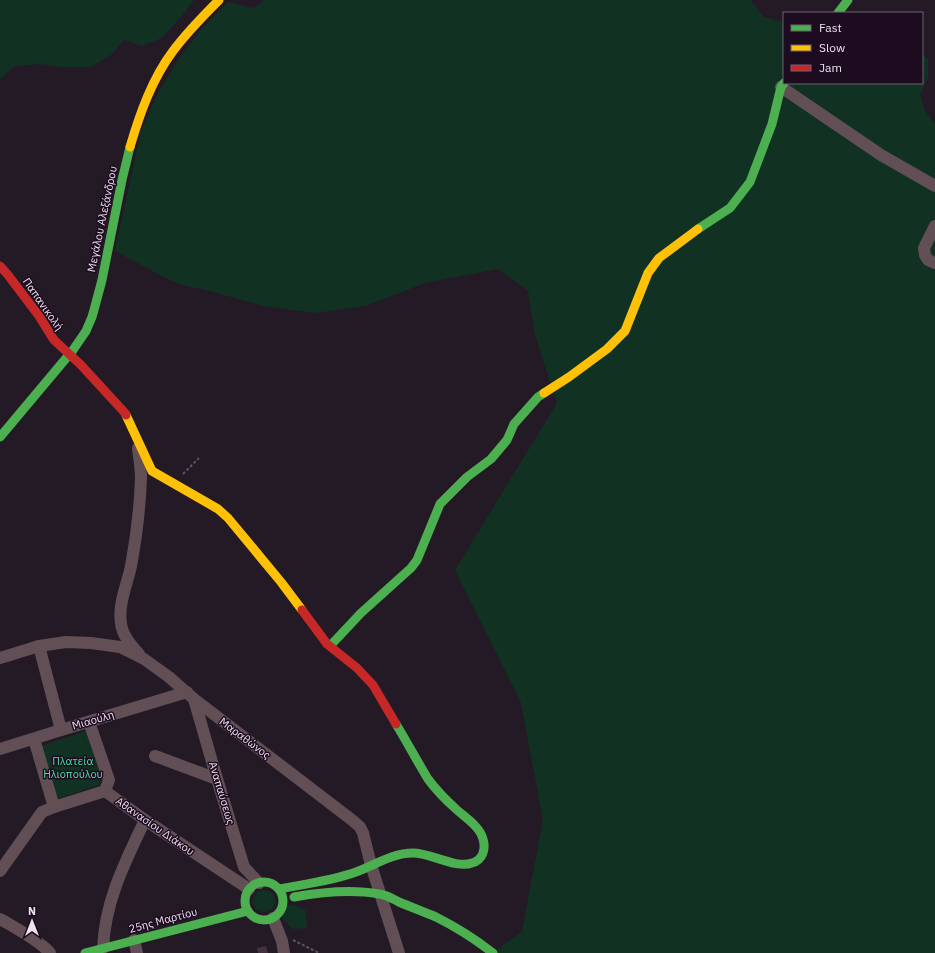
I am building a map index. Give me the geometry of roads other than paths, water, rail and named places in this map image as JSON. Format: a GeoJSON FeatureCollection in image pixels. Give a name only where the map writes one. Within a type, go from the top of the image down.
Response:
{"type":"FeatureCollection","features":[{"type":"Feature","properties":{"kind":"street","name":"Μεγάλου Αλεξάνδρου"},"geometry":{"type":"LineString","coordinates":[[0,437],[69,354],[87,328],[92,318],[104,271],[123,172],[138,120],[160,71],[172,52],[185,35],[219,0]]}},
{"type":"Feature","properties":{"kind":"street"},"geometry":{"type":"LineString","coordinates":[[839,12],[848,0]]}},
{"type":"Feature","properties":{"kind":"street"},"geometry":{"type":"LineString","coordinates":[[330,646],[361,613],[411,568],[417,560],[440,504],[468,477],[491,459],[507,440],[514,424],[538,397],[569,377],[607,349],[625,331],[648,273],[659,258],[692,233],[730,208],[750,182],[772,124],[782,85],[881,155],[935,186]]}},
{"type":"Feature","properties":{"kind":"street"},"geometry":{"type":"LineString","coordinates":[[935,226],[924,248],[925,255],[928,260],[935,263]]}},
{"type":"Feature","properties":{"kind":"street","name":"Παπανικολή"},"geometry":{"type":"LineString","coordinates":[[0,266],[39,316],[54,340],[81,365],[125,413],[152,471],[218,509],[228,518],[281,582],[327,644],[357,668],[373,685],[429,780],[441,794],[481,833],[484,838],[484,852],[481,858],[470,865],[455,864],[428,855],[414,853],[393,856],[371,865]]}},
{"type":"Feature","properties":{"kind":"street"},"geometry":{"type":"LineString","coordinates":[[137,439],[141,477],[140,496],[131,564],[121,608],[120,623],[124,635],[133,648],[144,659]]}},
{"type":"Feature","properties":{"kind":"street","name":"Μαραθώνος"},"geometry":{"type":"LineString","coordinates":[[0,658],[39,646],[66,642],[91,643],[120,647],[144,659],[169,677],[360,827],[399,953]]}},
{"type":"Feature","properties":{"kind":"street"},"geometry":{"type":"LineString","coordinates":[[39,646],[61,730]]}},
{"type":"Feature","properties":{"kind":"street","name":"Μιαούλη"},"geometry":{"type":"LineString","coordinates":[[0,749],[89,722],[190,695]]}},
{"type":"Feature","properties":{"kind":"street","name":"Αναπαύσεως"},"geometry":{"type":"LineString","coordinates":[[190,695],[244,867],[254,886]]}},
{"type":"Feature","properties":{"kind":"street"},"geometry":{"type":"LineString","coordinates":[[89,722],[109,780],[105,791]]}},
{"type":"Feature","properties":{"kind":"street"},"geometry":{"type":"LineString","coordinates":[[34,739],[54,807]]}},
{"type":"Feature","properties":{"kind":"street"},"geometry":{"type":"LineString","coordinates":[[155,756],[217,779]]}},
{"type":"Feature","properties":{"kind":"street","name":"Αθανασίου Διάκου"},"geometry":{"type":"LineString","coordinates":[[0,871],[42,812],[105,791],[145,820],[232,878],[254,886]]}},
{"type":"Feature","properties":{"kind":"street"},"geometry":{"type":"LineString","coordinates":[[103,948],[106,917],[113,893],[145,820]]}},
{"type":"Feature","properties":{"kind":"street"},"geometry":{"type":"LineString","coordinates":[[279,889],[324,881],[358,872],[371,865]]}},
{"type":"Feature","properties":{"kind":"street"},"geometry":{"type":"LineString","coordinates":[[232,878],[244,867]]}},
{"type":"Feature","properties":{"kind":"street"},"geometry":{"type":"LineString","coordinates":[[266,882],[279,889],[283,899],[282,908],[279,912],[272,918],[263,920],[250,914],[245,900],[247,894],[254,886],[266,882]]}},
{"type":"Feature","properties":{"kind":"street"},"geometry":{"type":"LineString","coordinates":[[283,899],[331,892],[354,891],[381,894],[449,924],[493,953]]}},
{"type":"Feature","properties":{"kind":"street","name":"25ης Μαρτίου"},"geometry":{"type":"LineString","coordinates":[[85,953],[248,910]]}},
{"type":"Feature","properties":{"kind":"street"},"geometry":{"type":"LineString","coordinates":[[272,918],[279,933],[284,953]]}},
{"type":"Feature","properties":{"kind":"street"},"geometry":{"type":"LineString","coordinates":[[0,919],[31,938],[50,953]]}},
{"type":"Feature","properties":{"kind":"street"},"geometry":{"type":"LineString","coordinates":[[134,940],[137,953]]}},
{"type":"Feature","properties":{"kind":"park label","name":"Πλατεία Ηλιοπούλου"},"geometry":{"type":"Point","coordinates":[73,767]}}]}
